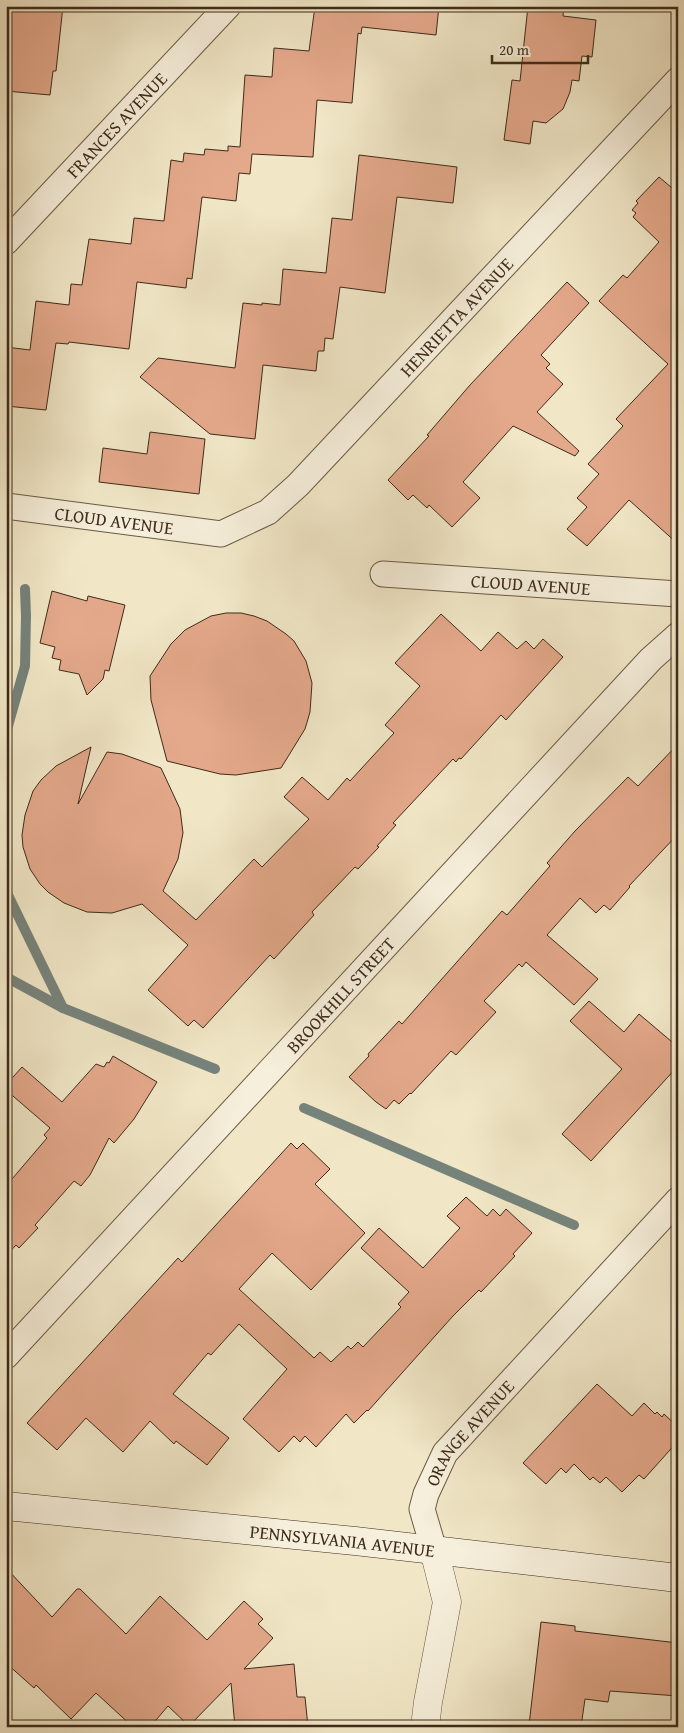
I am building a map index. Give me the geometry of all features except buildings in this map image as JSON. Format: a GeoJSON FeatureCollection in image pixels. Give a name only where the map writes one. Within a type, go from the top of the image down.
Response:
{"type":"FeatureCollection","features":[{"type":"Feature","properties":{"kind":"main road","name":"PENNSYLVANIA AVENUE"},"geometry":{"type":"LineString","coordinates":[[6,1506],[434,1550],[678,1578]]}},
{"type":"Feature","properties":{"kind":"main road","name":"ORANGE AVENUE"},"geometry":{"type":"LineString","coordinates":[[425,1727],[447,1602],[434,1550]]}},
{"type":"Feature","properties":{"kind":"street","name":"FRANCES AVENUE"},"geometry":{"type":"LineString","coordinates":[[6,242],[228,6]]}},
{"type":"Feature","properties":{"kind":"street","name":"HENRIETTA AVENUE"},"geometry":{"type":"LineString","coordinates":[[221,534],[268,512],[298,485],[678,80]]}},
{"type":"Feature","properties":{"kind":"street","name":"CLOUD AVENUE"},"geometry":{"type":"LineString","coordinates":[[6,506],[221,534]]}},
{"type":"Feature","properties":{"kind":"street","name":"CLOUD AVENUE"},"geometry":{"type":"LineString","coordinates":[[383,574],[678,594]]}},
{"type":"Feature","properties":{"kind":"street","name":"BROOKHILL STREET"},"geometry":{"type":"LineString","coordinates":[[6,1356],[651,659],[678,635]]}},
{"type":"Feature","properties":{"kind":"street","name":"ORANGE AVENUE"},"geometry":{"type":"LineString","coordinates":[[434,1550],[422,1509],[426,1494],[446,1454],[678,1200]]}},
{"type":"Feature","properties":{"kind":"waterway"},"geometry":{"type":"LineString","coordinates":[[6,733],[25,666],[25,589]]}},
{"type":"Feature","properties":{"kind":"waterway"},"geometry":{"type":"LineString","coordinates":[[6,891],[63,1008]]}},
{"type":"Feature","properties":{"kind":"waterway"},"geometry":{"type":"LineString","coordinates":[[6,977],[63,1008],[215,1069]]}},
{"type":"Feature","properties":{"kind":"waterway"},"geometry":{"type":"LineString","coordinates":[[304,1108],[574,1225]]}}]}
